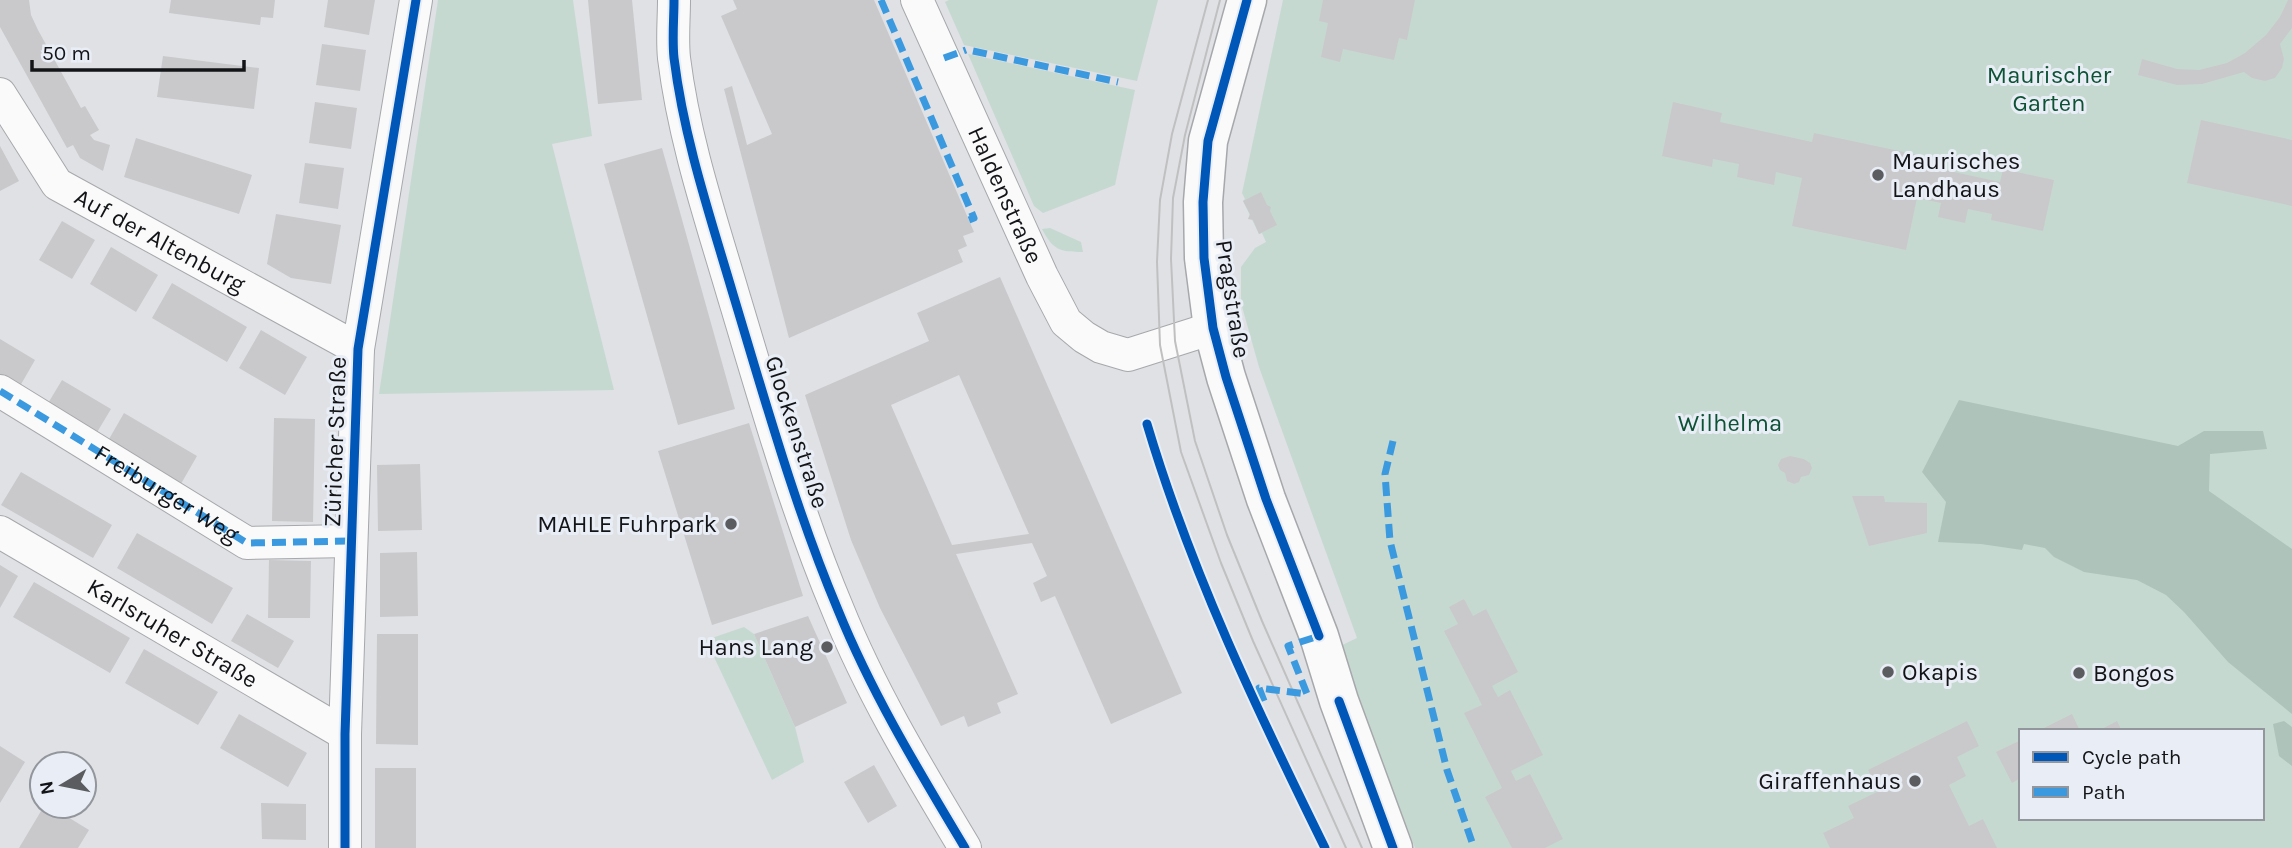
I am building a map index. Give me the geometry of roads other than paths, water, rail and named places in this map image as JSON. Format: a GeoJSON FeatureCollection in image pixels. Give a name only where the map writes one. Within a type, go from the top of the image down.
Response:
{"type":"FeatureCollection","features":[{"type":"Feature","properties":{"kind":"main road","name":"Pragstraße"},"geometry":{"type":"LineString","coordinates":[[1247,0],[1208,141],[1203,216],[1213,328],[1266,499],[1319,636],[1339,701],[1393,848]]}},
{"type":"Feature","properties":{"kind":"street","name":"Züricher Straße"},"geometry":{"type":"LineString","coordinates":[[345,848],[350,541],[358,349],[416,0]]}},
{"type":"Feature","properties":{"kind":"street","name":"Glockenstraße"},"geometry":{"type":"LineString","coordinates":[[674,0],[674,55],[686,129],[762,392],[799,505],[837,610],[869,678],[965,848]]}},
{"type":"Feature","properties":{"kind":"street","name":"Haldenstraße"},"geometry":{"type":"LineString","coordinates":[[917,0],[1066,322],[1084,338],[1101,347],[1128,355],[1213,328]]}},
{"type":"Feature","properties":{"kind":"street","name":"Auf der Altenburg"},"geometry":{"type":"LineString","coordinates":[[2,103],[57,184],[358,349]]}},
{"type":"Feature","properties":{"kind":"street","name":"Freiburger Weg"},"geometry":{"type":"LineString","coordinates":[[0,391],[247,543],[350,541]]}},
{"type":"Feature","properties":{"kind":"street","name":"Karlsruher Straße"},"geometry":{"type":"LineString","coordinates":[[0,532],[345,734]]}},
{"type":"Feature","properties":{"kind":"tram line"},"geometry":{"type":"LineString","coordinates":[[1208,0],[1172,134],[1160,200],[1157,262],[1160,345],[1181,452],[1221,563],[1346,848]]}},
{"type":"Feature","properties":{"kind":"tram line"},"geometry":{"type":"LineString","coordinates":[[1220,0],[1185,135],[1173,198],[1171,259],[1175,341],[1195,441],[1227,535],[1362,848]]}},
{"type":"Feature","properties":{"kind":"place","name":"Maurisches Landhaus"},"geometry":{"type":"Point","coordinates":[1878,175]}},
{"type":"Feature","properties":{"kind":"place","name":"MAHLE Fuhrpark"},"geometry":{"type":"Point","coordinates":[731,524]}},
{"type":"Feature","properties":{"kind":"place","name":"Hans Lang"},"geometry":{"type":"Point","coordinates":[827,647]}},
{"type":"Feature","properties":{"kind":"place","name":"Okapis"},"geometry":{"type":"Point","coordinates":[1888,672]}},
{"type":"Feature","properties":{"kind":"place","name":"Bongos"},"geometry":{"type":"Point","coordinates":[2079,673]}},
{"type":"Feature","properties":{"kind":"place","name":"Giraffenhaus"},"geometry":{"type":"Point","coordinates":[1915,781]}},
{"type":"Feature","properties":{"kind":"park label","name":"Maurischer Garten"},"geometry":{"type":"Point","coordinates":[2049,89]}},
{"type":"Feature","properties":{"kind":"park label","name":"Wilhelma"},"geometry":{"type":"Point","coordinates":[1730,423]}}]}
